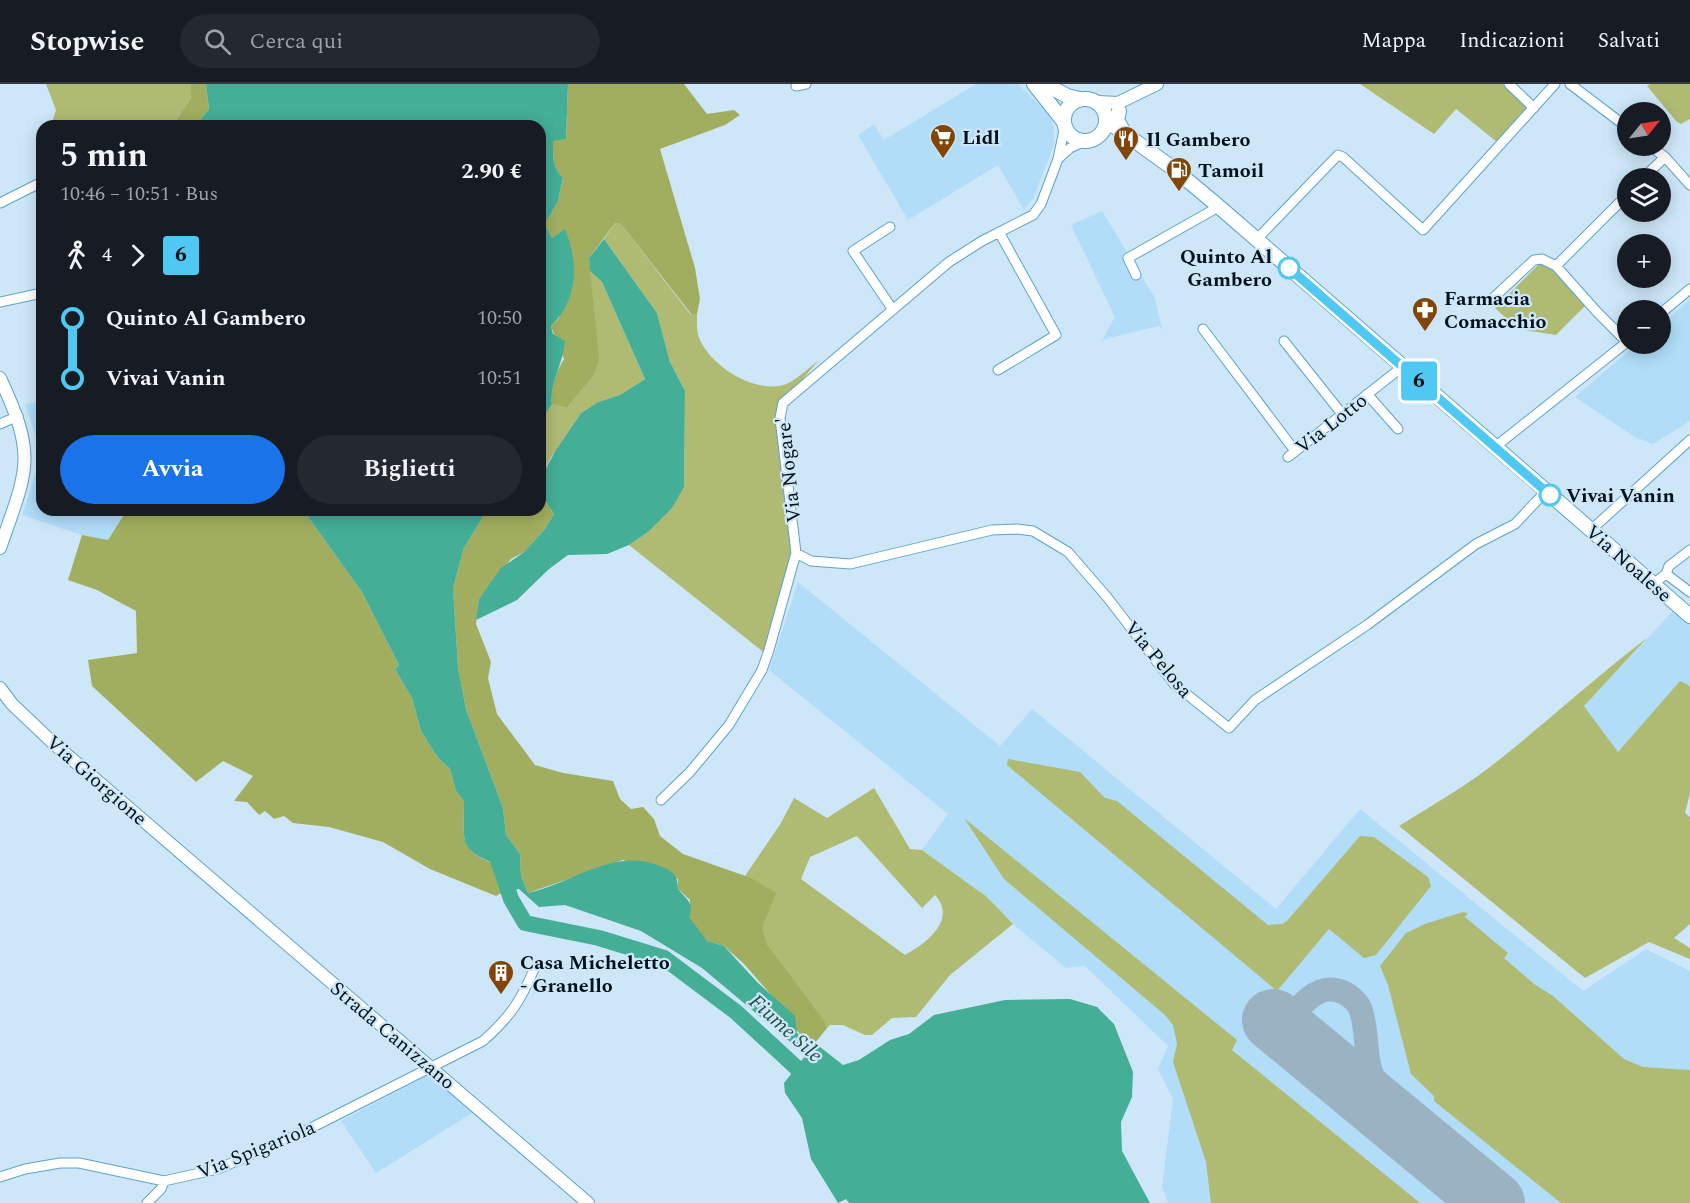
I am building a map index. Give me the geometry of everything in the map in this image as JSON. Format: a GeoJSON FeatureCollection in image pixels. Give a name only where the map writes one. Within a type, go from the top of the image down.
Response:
{"type":"FeatureCollection","features":[{"type":"Feature","properties":{"kind":"main road"},"geometry":{"type":"LineString","coordinates":[[1034,84],[1070,135],[1091,139],[1126,133]]}},
{"type":"Feature","properties":{"kind":"main road"},"geometry":{"type":"LineString","coordinates":[[1045,84],[1067,96],[1098,102],[1105,110],[1107,120],[1103,132],[1091,139]]}},
{"type":"Feature","properties":{"kind":"main road"},"geometry":{"type":"LineString","coordinates":[[1064,124],[1068,108],[1080,99]]}},
{"type":"Feature","properties":{"kind":"main road"},"geometry":{"type":"LineString","coordinates":[[1119,111],[1117,120],[1126,133]]}},
{"type":"Feature","properties":{"kind":"main road","name":"Via Noalese"},"geometry":{"type":"LineString","coordinates":[[1107,120],[1174,169],[1217,205],[1690,616]]}},
{"type":"Feature","properties":{"kind":"street"},"geometry":{"type":"LineString","coordinates":[[796,86],[806,84]]}},
{"type":"Feature","properties":{"kind":"street"},"geometry":{"type":"LineString","coordinates":[[1098,102],[1114,103],[1130,99],[1157,84]]}},
{"type":"Feature","properties":{"kind":"street"},"geometry":{"type":"LineString","coordinates":[[1509,84],[1534,108]]}},
{"type":"Feature","properties":{"kind":"street"},"geometry":{"type":"LineString","coordinates":[[1256,240],[1338,155],[1343,156],[1423,230],[1555,84]]}},
{"type":"Feature","properties":{"kind":"street"},"geometry":{"type":"LineString","coordinates":[[1570,84],[1617,120]]}},
{"type":"Feature","properties":{"kind":"street"},"geometry":{"type":"LineString","coordinates":[[1107,120],[1130,99]]}},
{"type":"Feature","properties":{"kind":"street","name":"Via Nogare'"},"geometry":{"type":"LineString","coordinates":[[661,800],[690,772],[729,725],[762,670],[796,554],[780,418],[783,403],[949,262],[999,232],[1026,219],[1037,210],[1058,159],[1064,124]]}},
{"type":"Feature","properties":{"kind":"street"},"geometry":{"type":"LineString","coordinates":[[1058,159],[1070,148],[1091,139]]}},
{"type":"Feature","properties":{"kind":"street"},"geometry":{"type":"LineString","coordinates":[[1653,168],[1665,157],[1690,185]]}},
{"type":"Feature","properties":{"kind":"street"},"geometry":{"type":"LineString","coordinates":[[0,203],[36,185]]}},
{"type":"Feature","properties":{"kind":"street"},"geometry":{"type":"LineString","coordinates":[[1136,275],[1128,258],[1213,210],[1217,205]]}},
{"type":"Feature","properties":{"kind":"street"},"geometry":{"type":"LineString","coordinates":[[1556,266],[1617,205]]}},
{"type":"Feature","properties":{"kind":"street"},"geometry":{"type":"LineString","coordinates":[[890,226],[853,251],[893,310]]}},
{"type":"Feature","properties":{"kind":"street"},"geometry":{"type":"LineString","coordinates":[[998,370],[1056,335],[999,232]]}},
{"type":"Feature","properties":{"kind":"street"},"geometry":{"type":"LineString","coordinates":[[1491,300],[1534,260],[1542,259],[1556,266],[1617,331]]}},
{"type":"Feature","properties":{"kind":"street"},"geometry":{"type":"LineString","coordinates":[[1671,305],[1690,290]]}},
{"type":"Feature","properties":{"kind":"street"},"geometry":{"type":"LineString","coordinates":[[0,302],[36,294]]}},
{"type":"Feature","properties":{"kind":"street","name":"Via Lotto"},"geometry":{"type":"LineString","coordinates":[[1203,330],[1292,454],[1402,367]]}},
{"type":"Feature","properties":{"kind":"street"},"geometry":{"type":"LineString","coordinates":[[1284,341],[1342,414]]}},
{"type":"Feature","properties":{"kind":"street"},"geometry":{"type":"LineString","coordinates":[[1495,447],[1617,351]]}},
{"type":"Feature","properties":{"kind":"street"},"geometry":{"type":"LineString","coordinates":[[0,378],[18,416],[26,456],[25,478],[0,548]]}},
{"type":"Feature","properties":{"kind":"street"},"geometry":{"type":"LineString","coordinates":[[1367,394],[1398,429]]}},
{"type":"Feature","properties":{"kind":"street"},"geometry":{"type":"LineString","coordinates":[[0,424],[18,416]]}},
{"type":"Feature","properties":{"kind":"street"},"geometry":{"type":"LineString","coordinates":[[1591,530],[1690,440]]}},
{"type":"Feature","properties":{"kind":"street","name":"Via Pelosa"},"geometry":{"type":"LineString","coordinates":[[796,554],[811,561],[850,564],[992,530],[1033,531],[1068,552],[1107,597],[1174,684],[1229,728],[1255,700],[1367,625],[1476,544],[1515,524],[1546,491]]}},
{"type":"Feature","properties":{"kind":"street"},"geometry":{"type":"LineString","coordinates":[[1653,584],[1666,574],[1669,566],[1690,549]]}},
{"type":"Feature","properties":{"kind":"street"},"geometry":{"type":"LineString","coordinates":[[1666,574],[1690,592]]}},
{"type":"Feature","properties":{"kind":"street","name":"Via Giorgione"},"geometry":{"type":"LineString","coordinates":[[0,688],[12,704],[52,742],[198,868]]}},
{"type":"Feature","properties":{"kind":"street","name":"Strada Canizzano"},"geometry":{"type":"LineString","coordinates":[[198,868],[588,1203]]}},
{"type":"Feature","properties":{"kind":"street","name":"Via Spigariola"},"geometry":{"type":"LineString","coordinates":[[0,1177],[43,1165],[79,1163],[164,1181],[230,1164],[301,1133],[483,1041],[507,1021],[524,994],[534,969]]}},
{"type":"Feature","properties":{"kind":"street"},"geometry":{"type":"LineString","coordinates":[[147,1203],[161,1189],[164,1181]]}},
{"type":"Feature","properties":{"kind":"shaded area"},"geometry":{"type":"Polygon","coordinates":[[[46,84],[191,84],[191,98],[176,120],[53,120],[56,110],[46,84]]]}},
{"type":"Feature","properties":{"kind":"shaded area"},"geometry":{"type":"Polygon","coordinates":[[[191,84],[206,84],[209,109],[200,120],[176,120],[191,98],[191,84]]]}},
{"type":"Feature","properties":{"kind":"shaded area"},"geometry":{"type":"Polygon","coordinates":[[[568,84],[684,84],[707,114],[734,110],[740,115],[725,125],[660,149],[695,268],[700,299],[697,314],[692,315],[621,224],[615,223],[589,258],[599,359],[594,375],[567,408],[552,404],[554,381],[564,359],[551,326],[559,318],[565,230],[552,238],[546,226],[558,201],[563,179],[555,166],[553,140],[566,139],[568,84]]]}},
{"type":"Feature","properties":{"kind":"shaded area"},"geometry":{"type":"Polygon","coordinates":[[[976,84],[1018,84],[1049,115],[1054,127],[1054,145],[1033,199],[1024,210],[998,165],[908,220],[858,135],[874,124],[884,140],[976,84]]]}},
{"type":"Feature","properties":{"kind":"shaded area"},"geometry":{"type":"Polygon","coordinates":[[[1360,84],[1503,84],[1529,107],[1497,142],[1456,109],[1434,134],[1360,84]]]}},
{"type":"Feature","properties":{"kind":"shaded area"},"geometry":{"type":"Polygon","coordinates":[[[1650,84],[1690,84],[1690,119],[1681,124],[1677,122],[1671,115],[1671,102],[1660,102],[1647,86],[1650,84]]]}},
{"type":"Feature","properties":{"kind":"shaded area"},"geometry":{"type":"Polygon","coordinates":[[[1102,211],[1155,298],[1162,330],[1159,326],[1105,339],[1101,342],[1115,317],[1071,225],[1102,211]]]}},
{"type":"Feature","properties":{"kind":"shaded area"},"geometry":{"type":"Polygon","coordinates":[[[615,223],[621,224],[691,315],[697,314],[701,342],[715,360],[734,375],[756,384],[779,386],[795,379],[818,361],[784,401],[797,546],[766,654],[629,545],[648,532],[684,487],[685,391],[670,362],[657,313],[604,239],[615,223]]]}},
{"type":"Feature","properties":{"kind":"shaded area"},"geometry":{"type":"Polygon","coordinates":[[[1544,259],[1585,306],[1556,335],[1518,329],[1495,308],[1544,259]]]}},
{"type":"Feature","properties":{"kind":"shaded area"},"geometry":{"type":"Polygon","coordinates":[[[590,271],[602,282],[645,379],[620,395],[598,402],[581,413],[546,467],[546,413],[552,404],[567,408],[594,375],[598,359],[590,271]]]}},
{"type":"Feature","properties":{"kind":"shaded area"},"geometry":{"type":"Polygon","coordinates":[[[1690,299],[1690,421],[1653,444],[1635,437],[1575,397],[1625,354],[1671,354],[1671,316],[1690,299]]]}},
{"type":"Feature","properties":{"kind":"shaded area"},"geometry":{"type":"Polygon","coordinates":[[[36,402],[36,442],[35,435],[25,404],[36,402]]]}},
{"type":"Feature","properties":{"kind":"shaded area"},"geometry":{"type":"Polygon","coordinates":[[[36,472],[36,516],[123,516],[108,540],[82,535],[22,515],[36,472]]]}},
{"type":"Feature","properties":{"kind":"shaded area"},"geometry":{"type":"Polygon","coordinates":[[[546,502],[554,514],[545,529],[524,552],[511,559],[479,599],[476,624],[491,662],[488,678],[497,714],[535,765],[563,773],[613,781],[620,799],[631,809],[643,807],[654,819],[660,836],[683,854],[751,878],[776,893],[762,928],[767,944],[824,1021],[827,1028],[815,1043],[806,1043],[774,998],[744,964],[724,946],[707,941],[697,931],[689,917],[690,900],[678,889],[678,879],[623,860],[528,893],[521,876],[520,854],[506,835],[503,808],[466,709],[458,667],[453,588],[464,548],[483,516],[546,516],[546,502]]]}},
{"type":"Feature","properties":{"kind":"shaded area"},"geometry":{"type":"Polygon","coordinates":[[[123,516],[307,516],[362,592],[399,665],[395,669],[412,698],[421,731],[438,758],[450,769],[456,791],[464,801],[466,843],[477,855],[501,866],[502,875],[498,882],[503,892],[496,896],[430,869],[383,842],[329,827],[293,823],[284,816],[274,819],[265,811],[259,815],[247,802],[234,801],[253,776],[223,761],[196,782],[92,686],[88,660],[137,653],[136,611],[97,590],[68,580],[82,535],[108,540],[123,516]]]}},
{"type":"Feature","properties":{"kind":"shaded area"},"geometry":{"type":"Polygon","coordinates":[[[798,582],[1000,746],[1032,709],[1276,909],[1360,809],[1583,991],[1646,949],[1690,971],[1690,1203],[1168,1203],[1162,1187],[1173,1099],[1158,1069],[1168,1046],[1085,966],[1066,968],[1013,924],[987,897],[922,850],[948,814],[769,670],[798,582]]]}},
{"type":"Feature","properties":{"kind":"shaded area"},"geometry":{"type":"Polygon","coordinates":[[[1673,611],[1690,625],[1690,686],[1680,682],[1618,753],[1584,706],[1673,611]]]}},
{"type":"Feature","properties":{"kind":"shaded area"},"geometry":{"type":"Polygon","coordinates":[[[1647,638],[1584,706],[1618,752],[1680,681],[1690,686],[1690,793],[1685,813],[1690,817],[1690,924],[1674,938],[1690,948],[1690,959],[1649,942],[1585,978],[1399,826],[1487,769],[1647,638]]]}},
{"type":"Feature","properties":{"kind":"shaded area"},"geometry":{"type":"Polygon","coordinates":[[[1008,759],[1080,772],[1105,798],[1117,801],[1268,925],[1282,924],[1287,921],[1360,836],[1374,837],[1428,877],[1431,886],[1376,955],[1364,958],[1329,929],[1277,991],[1007,765],[1008,759]]]}},
{"type":"Feature","properties":{"kind":"shaded area"},"geometry":{"type":"Polygon","coordinates":[[[874,788],[910,849],[922,850],[987,897],[1013,924],[950,975],[916,1017],[892,1018],[872,1035],[865,1035],[843,1025],[830,1025],[827,1028],[767,944],[761,928],[768,909],[745,876],[781,823],[794,798],[827,818],[874,788]],[[857,836],[810,857],[801,879],[905,955],[929,938],[941,922],[943,913],[941,904],[935,895],[922,908],[857,836]]]}},
{"type":"Feature","properties":{"kind":"shaded area"},"geometry":{"type":"Polygon","coordinates":[[[964,818],[1237,1040],[1232,1050],[1420,1203],[1211,1203],[1206,1162],[1173,1062],[1177,1044],[1173,1025],[1165,1015],[1004,879],[964,818]]]}},
{"type":"Feature","properties":{"kind":"shaded area"},"geometry":{"type":"Polygon","coordinates":[[[1463,912],[1468,913],[1465,917],[1508,953],[1504,958],[1534,984],[1553,996],[1624,1059],[1643,1067],[1690,1070],[1690,1203],[1561,1203],[1434,1101],[1434,1096],[1411,1074],[1388,985],[1380,966],[1406,933],[1425,924],[1463,912]]]}},
{"type":"Feature","properties":{"kind":"shaded area"},"geometry":{"type":"Polygon","coordinates":[[[430,1074],[477,1110],[376,1173],[341,1121],[430,1074]]]}},
{"type":"Feature","properties":{"kind":"water"},"geometry":{"type":"Polygon","coordinates":[[[206,84],[568,84],[566,139],[553,141],[555,166],[563,178],[558,201],[546,222],[546,120],[200,120],[209,109],[206,84]]]}},
{"type":"Feature","properties":{"kind":"water"},"geometry":{"type":"Polygon","coordinates":[[[546,226],[552,238],[565,229],[573,255],[574,268],[567,305],[551,326],[553,334],[565,341],[553,388],[552,404],[546,413],[546,226]]]}},
{"type":"Feature","properties":{"kind":"water"},"geometry":{"type":"Polygon","coordinates":[[[604,239],[657,313],[670,362],[685,391],[684,487],[672,508],[648,532],[629,545],[607,554],[568,555],[549,569],[517,600],[476,620],[479,599],[501,568],[524,552],[545,529],[554,514],[546,502],[546,468],[581,413],[598,402],[620,395],[645,379],[602,282],[590,271],[589,258],[604,239]]]}},
{"type":"Feature","properties":{"kind":"water"},"geometry":{"type":"Polygon","coordinates":[[[307,516],[483,516],[464,548],[453,588],[458,667],[466,709],[503,808],[506,835],[520,854],[521,876],[528,893],[594,869],[626,861],[643,861],[668,870],[676,877],[678,889],[690,905],[689,917],[707,941],[724,946],[757,982],[795,1016],[797,1033],[806,1043],[815,1043],[843,1065],[859,1060],[890,1040],[909,1034],[934,1015],[1005,1000],[1070,999],[1097,1007],[1114,1024],[1133,1072],[1132,1097],[1121,1122],[1122,1151],[1150,1203],[849,1203],[846,1199],[838,1203],[811,1159],[802,1118],[785,1093],[784,1083],[806,1055],[702,968],[641,931],[565,905],[539,907],[519,889],[503,892],[498,882],[502,875],[501,866],[470,850],[464,836],[464,801],[456,791],[450,769],[438,758],[421,731],[412,698],[395,669],[399,665],[362,592],[307,516]]]}},
{"type":"Feature","properties":{"kind":"waterway","name":"Fiume Sile"},"geometry":{"type":"LineString","coordinates":[[493,845],[511,899],[525,923],[599,938],[664,958],[736,1012],[812,1082]]}},
{"type":"Feature","properties":{"kind":"taxiway"},"geometry":{"type":"LineString","coordinates":[[1305,1047],[1297,1035],[1297,1010],[1314,995],[1326,990],[1340,991],[1348,995],[1359,1006],[1362,1016],[1371,1072],[1382,1095],[1406,1131]]}},
{"type":"Feature","properties":{"kind":"runway"},"geometry":{"type":"LineString","coordinates":[[1273,1020],[1494,1203]]}},
{"type":"Feature","properties":{"kind":"bus line","name":"6"},"geometry":{"type":"LineString","coordinates":[[1289,268],[1550,495]]}},
{"type":"Feature","properties":{"kind":"place","name":"Lidl"},"geometry":{"type":"Point","coordinates":[943,160]}},
{"type":"Feature","properties":{"kind":"place","name":"Il Gambero"},"geometry":{"type":"Point","coordinates":[1126,162]}},
{"type":"Feature","properties":{"kind":"place","name":"Tamoil"},"geometry":{"type":"Point","coordinates":[1179,193]}},
{"type":"Feature","properties":{"kind":"place","name":"Quinto Al Gambero"},"geometry":{"type":"Point","coordinates":[1289,268]}},
{"type":"Feature","properties":{"kind":"place","name":"Farmacia Comacchio"},"geometry":{"type":"Point","coordinates":[1425,333]}},
{"type":"Feature","properties":{"kind":"place","name":"Vivai Vanin"},"geometry":{"type":"Point","coordinates":[1550,495]}},
{"type":"Feature","properties":{"kind":"place","name":"Casa Micheletto - Granello"},"geometry":{"type":"Point","coordinates":[501,996]}}]}
